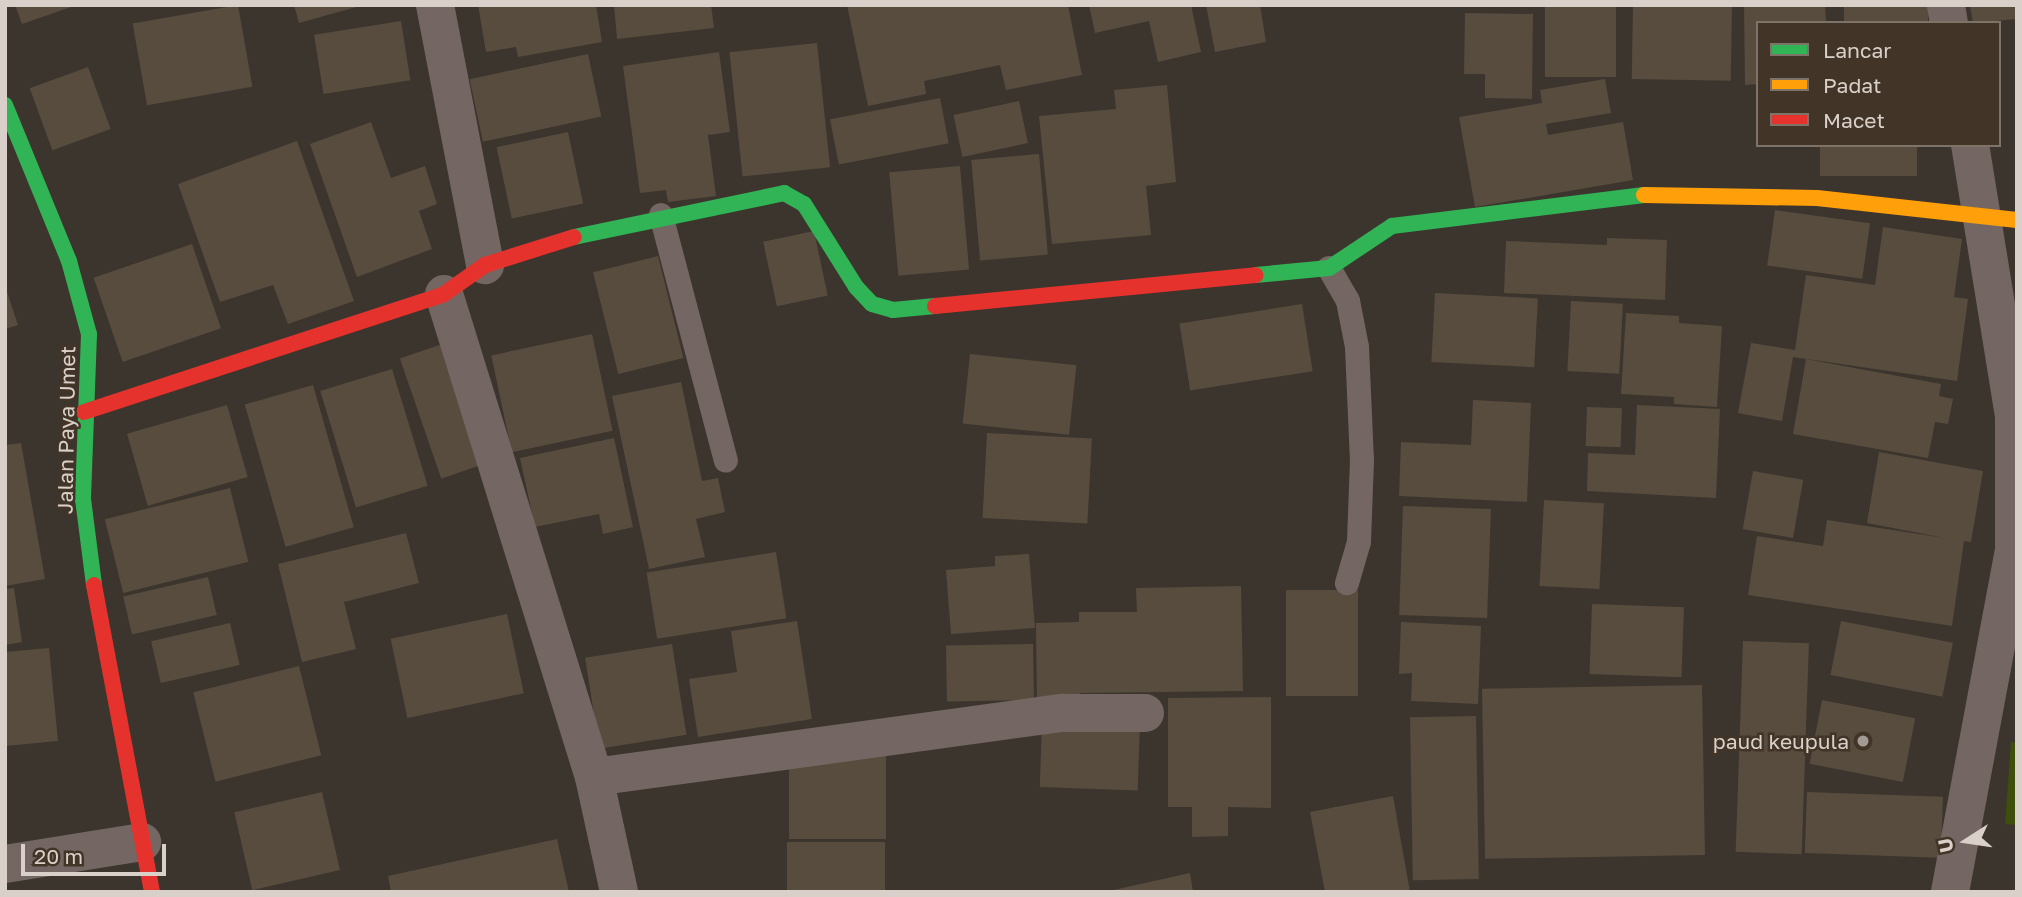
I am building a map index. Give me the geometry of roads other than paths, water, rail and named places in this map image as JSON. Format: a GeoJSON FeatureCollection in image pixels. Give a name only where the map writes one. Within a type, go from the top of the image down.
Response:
{"type":"FeatureCollection","features":[{"type":"Feature","properties":{"kind":"street"},"geometry":{"type":"LineString","coordinates":[[435,5],[485,265]]}},
{"type":"Feature","properties":{"kind":"street","name":"Jalan Paya Umet"},"geometry":{"type":"LineString","coordinates":[[5,104],[69,261],[89,334],[91,367],[84,412],[87,551],[152,892]]}},
{"type":"Feature","properties":{"kind":"street"},"geometry":{"type":"LineString","coordinates":[[1950,892],[2014,549],[2014,416],[2000,220],[1971,147]]}},
{"type":"Feature","properties":{"kind":"street"},"geometry":{"type":"LineString","coordinates":[[84,412],[444,293],[485,265],[661,215],[784,192],[803,204],[817,221],[856,288],[872,304],[893,310],[1329,268],[1392,226],[1645,195],[1805,197],[2000,220]]}},
{"type":"Feature","properties":{"kind":"street"},"geometry":{"type":"LineString","coordinates":[[444,293],[594,777],[619,892]]}},
{"type":"Feature","properties":{"kind":"street"},"geometry":{"type":"LineString","coordinates":[[594,777],[1064,713],[1145,713]]}},
{"type":"Feature","properties":{"kind":"street"},"geometry":{"type":"LineString","coordinates":[[5,864],[142,842]]}},
{"type":"Feature","properties":{"kind":"lane"},"geometry":{"type":"LineString","coordinates":[[661,215],[726,461]]}},
{"type":"Feature","properties":{"kind":"lane"},"geometry":{"type":"LineString","coordinates":[[1329,268],[1348,301],[1357,347],[1362,460],[1359,541],[1347,583]]}},
{"type":"Feature","properties":{"kind":"place","name":"paud keupula"},"geometry":{"type":"Point","coordinates":[1863,741]}}]}
